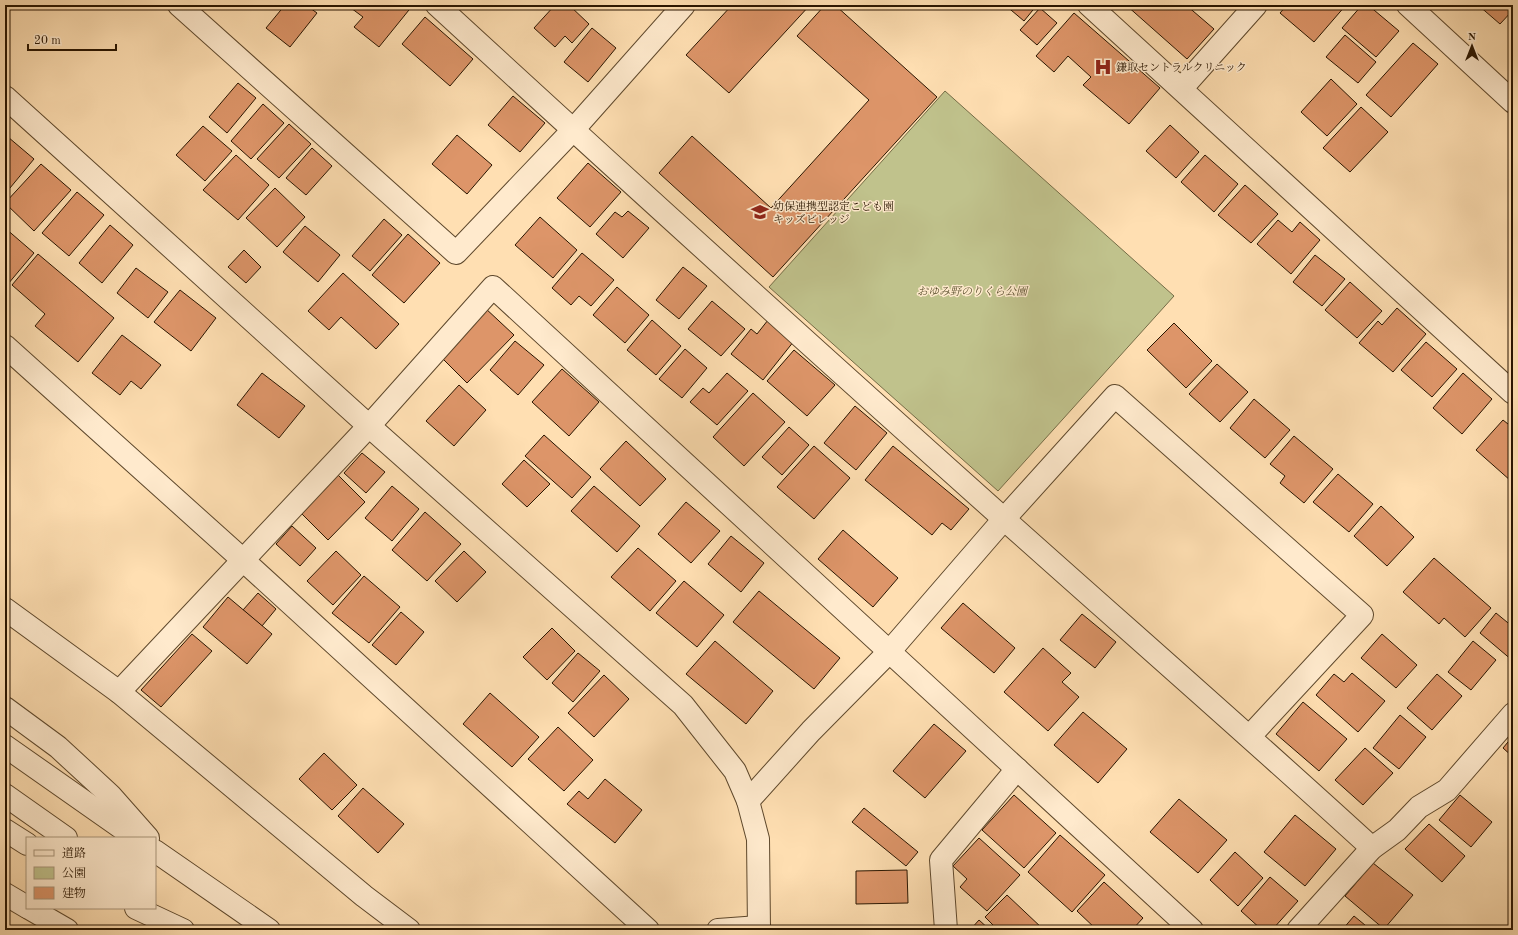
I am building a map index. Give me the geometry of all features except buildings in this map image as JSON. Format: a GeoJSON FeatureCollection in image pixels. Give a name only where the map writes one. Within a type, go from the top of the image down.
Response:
{"type":"FeatureCollection","features":[{"type":"Feature","properties":{"kind":"street"},"geometry":{"type":"LineString","coordinates":[[178,5],[456,253],[573,130],[684,5]]}},
{"type":"Feature","properties":{"kind":"street"},"geometry":{"type":"LineString","coordinates":[[437,5],[573,130],[1004,519],[1250,736],[1372,848]]}},
{"type":"Feature","properties":{"kind":"street"},"geometry":{"type":"LineString","coordinates":[[1089,5],[1182,88],[1513,393]]}},
{"type":"Feature","properties":{"kind":"street"},"geometry":{"type":"LineString","coordinates":[[1182,88],[1256,5]]}},
{"type":"Feature","properties":{"kind":"street"},"geometry":{"type":"LineString","coordinates":[[1408,5],[1513,102]]}},
{"type":"Feature","properties":{"kind":"street"},"geometry":{"type":"LineString","coordinates":[[5,97],[369,426],[683,705],[735,771],[748,801],[758,839],[759,929],[718,930]]}},
{"type":"Feature","properties":{"kind":"street"},"geometry":{"type":"LineString","coordinates":[[119,692],[369,426],[493,287],[1192,930]]}},
{"type":"Feature","properties":{"kind":"street"},"geometry":{"type":"LineString","coordinates":[[5,346],[243,560],[648,930]]}},
{"type":"Feature","properties":{"kind":"street"},"geometry":{"type":"LineString","coordinates":[[748,801],[811,731],[889,652],[1004,519],[1115,396],[1362,615],[1250,736]]}},
{"type":"Feature","properties":{"kind":"street"},"geometry":{"type":"LineString","coordinates":[[5,610],[119,692],[364,896],[410,930]]}},
{"type":"Feature","properties":{"kind":"street"},"geometry":{"type":"LineString","coordinates":[[5,708],[58,747],[110,795],[147,837]]}},
{"type":"Feature","properties":{"kind":"street"},"geometry":{"type":"LineString","coordinates":[[1298,930],[1372,848],[1398,830],[1419,807],[1447,790],[1513,714]]}},
{"type":"Feature","properties":{"kind":"street"},"geometry":{"type":"LineString","coordinates":[[5,746],[135,837]]}},
{"type":"Feature","properties":{"kind":"street"},"geometry":{"type":"LineString","coordinates":[[946,930],[941,860],[1017,769]]}},
{"type":"Feature","properties":{"kind":"street"},"geometry":{"type":"LineString","coordinates":[[5,795],[65,837]]}},
{"type":"Feature","properties":{"kind":"street"},"geometry":{"type":"LineString","coordinates":[[5,830],[26,843]]}},
{"type":"Feature","properties":{"kind":"street"},"geometry":{"type":"LineString","coordinates":[[159,852],[268,930]]}},
{"type":"Feature","properties":{"kind":"street"},"geometry":{"type":"LineString","coordinates":[[5,894],[26,907]]}},
{"type":"Feature","properties":{"kind":"street"},"geometry":{"type":"LineString","coordinates":[[156,902],[196,930]]}},
{"type":"Feature","properties":{"kind":"street"},"geometry":{"type":"LineString","coordinates":[[30,909],[66,930]]}},
{"type":"Feature","properties":{"kind":"street"},"geometry":{"type":"LineString","coordinates":[[138,909],[182,930]]}},
{"type":"Feature","properties":{"kind":"green space","name":"おゆみ野のりくら公園"},"geometry":{"type":"Polygon","coordinates":[[[945,91],[1174,296],[998,491],[769,287],[945,91]]]}},
{"type":"Feature","properties":{"kind":"place","name":"鎌取セントラルクリニック"},"geometry":{"type":"Point","coordinates":[1103,67]}},
{"type":"Feature","properties":{"kind":"place","name":"幼保連携型認定こども園 キッズビレッジ"},"geometry":{"type":"Point","coordinates":[760,212]}}]}
